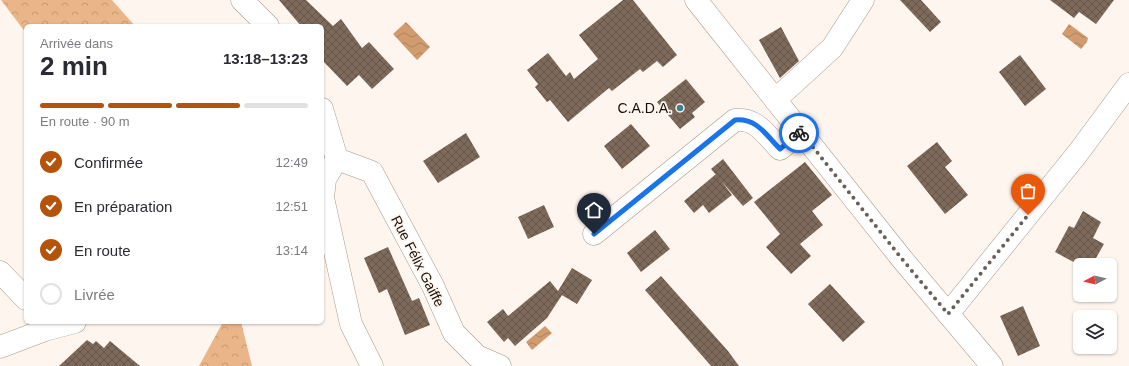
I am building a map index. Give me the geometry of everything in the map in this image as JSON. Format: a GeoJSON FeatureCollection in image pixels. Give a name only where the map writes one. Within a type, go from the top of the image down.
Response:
{"type":"FeatureCollection","features":[{"type":"Feature","properties":{"kind":"street"},"geometry":{"type":"LineString","coordinates":[[242,0],[266,24]]}},
{"type":"Feature","properties":{"kind":"street"},"geometry":{"type":"LineString","coordinates":[[696,0],[902,259],[992,366]]}},
{"type":"Feature","properties":{"kind":"street"},"geometry":{"type":"LineString","coordinates":[[775,100],[832,48],[863,0]]}},
{"type":"Feature","properties":{"kind":"street"},"geometry":{"type":"LineString","coordinates":[[948,314],[1078,153],[1129,84]]}},
{"type":"Feature","properties":{"kind":"street"},"geometry":{"type":"LineString","coordinates":[[324,116],[337,159],[325,178],[324,188]]}},
{"type":"Feature","properties":{"kind":"street"},"geometry":{"type":"LineString","coordinates":[[594,234],[735,120],[746,119],[755,123],[780,149],[801,132]]}},
{"type":"Feature","properties":{"kind":"street","name":"Rue Félix Gaiffe"},"geometry":{"type":"LineString","coordinates":[[337,159],[372,172],[433,286],[454,333],[477,356],[500,366]]}},
{"type":"Feature","properties":{"kind":"street"},"geometry":{"type":"LineString","coordinates":[[324,202],[351,324],[372,366]]}},
{"type":"Feature","properties":{"kind":"street"},"geometry":{"type":"LineString","coordinates":[[0,272],[24,297]]}},
{"type":"Feature","properties":{"kind":"street"},"geometry":{"type":"LineString","coordinates":[[0,347],[44,326],[60,324]]}},
{"type":"Feature","properties":{"kind":"green space"},"geometry":{"type":"Polygon","coordinates":[[[1,0],[112,0],[133,24],[24,24],[24,30],[1,0]]]}},
{"type":"Feature","properties":{"kind":"green space"},"geometry":{"type":"Polygon","coordinates":[[[222,324],[242,324],[252,366],[199,366],[222,324]]]}},
{"type":"Feature","properties":{"kind":"water"},"geometry":{"type":"Polygon","coordinates":[[[406,22],[430,47],[417,60],[393,34],[406,22]]]}},
{"type":"Feature","properties":{"kind":"water"},"geometry":{"type":"Polygon","coordinates":[[[1069,24],[1088,38],[1087,42],[1081,49],[1062,34],[1069,24]]]}},
{"type":"Feature","properties":{"kind":"water"},"geometry":{"type":"Polygon","coordinates":[[[545,326],[552,333],[532,350],[526,342],[545,326]]]}},
{"type":"Feature","properties":{"kind":"building"},"geometry":{"type":"Polygon","coordinates":[[[279,0],[306,0],[333,26],[341,19],[362,48],[369,42],[394,69],[372,89],[359,75],[347,86],[324,62],[324,24],[299,24],[279,0]]]}},
{"type":"Feature","properties":{"kind":"building"},"geometry":{"type":"Polygon","coordinates":[[[623,0],[633,0],[677,55],[663,67],[657,61],[643,72],[640,69],[612,91],[609,88],[568,122],[550,100],[547,102],[535,87],[538,84],[527,70],[548,53],[566,76],[570,72],[574,79],[598,59],[579,35],[623,0]]]}},
{"type":"Feature","properties":{"kind":"building"},"geometry":{"type":"Polygon","coordinates":[[[900,0],[921,0],[941,22],[930,32],[900,0]]]}},
{"type":"Feature","properties":{"kind":"building"},"geometry":{"type":"Polygon","coordinates":[[[1050,0],[1114,0],[1096,24],[1079,12],[1074,18],[1050,0]]]}},
{"type":"Feature","properties":{"kind":"building"},"geometry":{"type":"Polygon","coordinates":[[[781,27],[799,61],[780,78],[759,40],[781,27]]]}},
{"type":"Feature","properties":{"kind":"building"},"geometry":{"type":"Polygon","coordinates":[[[1020,55],[1046,89],[1025,106],[999,72],[1020,55]]]}},
{"type":"Feature","properties":{"kind":"building","name":"C.A.D.A."},"geometry":{"type":"Polygon","coordinates":[[[686,79],[705,102],[692,113],[695,117],[680,129],[657,102],[686,79]]]}},
{"type":"Feature","properties":{"kind":"building"},"geometry":{"type":"Polygon","coordinates":[[[631,124],[650,146],[622,169],[604,146],[631,124]]]}},
{"type":"Feature","properties":{"kind":"building"},"geometry":{"type":"Polygon","coordinates":[[[466,133],[480,157],[438,183],[423,161],[466,133]]]}},
{"type":"Feature","properties":{"kind":"building"},"geometry":{"type":"Polygon","coordinates":[[[937,142],[952,161],[945,167],[968,195],[945,214],[907,166],[937,142]]]}},
{"type":"Feature","properties":{"kind":"building"},"geometry":{"type":"Polygon","coordinates":[[[723,159],[753,198],[743,206],[711,169],[723,159]]]}},
{"type":"Feature","properties":{"kind":"building"},"geometry":{"type":"Polygon","coordinates":[[[805,162],[832,195],[812,211],[823,225],[800,244],[811,256],[791,274],[766,247],[780,234],[754,202],[805,162]]]}},
{"type":"Feature","properties":{"kind":"building"},"geometry":{"type":"Polygon","coordinates":[[[716,174],[732,195],[709,213],[703,205],[694,213],[684,201],[716,174]]]}},
{"type":"Feature","properties":{"kind":"building"},"geometry":{"type":"Polygon","coordinates":[[[544,205],[554,227],[528,239],[518,217],[544,205]]]}},
{"type":"Feature","properties":{"kind":"building"},"geometry":{"type":"Polygon","coordinates":[[[1083,211],[1101,222],[1093,238],[1104,244],[1096,258],[1073,258],[1073,262],[1055,252],[1069,226],[1074,228],[1083,211]]]}},
{"type":"Feature","properties":{"kind":"building"},"geometry":{"type":"Polygon","coordinates":[[[655,230],[670,249],[641,272],[627,253],[655,230]]]}},
{"type":"Feature","properties":{"kind":"building"},"geometry":{"type":"Polygon","coordinates":[[[388,247],[412,301],[419,298],[430,325],[405,335],[387,289],[379,293],[364,258],[388,247]]]}},
{"type":"Feature","properties":{"kind":"building"},"geometry":{"type":"Polygon","coordinates":[[[572,268],[592,280],[577,304],[562,295],[547,318],[515,346],[508,338],[504,342],[487,322],[503,309],[508,316],[550,281],[558,291],[572,268]]]}},
{"type":"Feature","properties":{"kind":"building"},"geometry":{"type":"Polygon","coordinates":[[[661,276],[728,351],[739,366],[711,366],[645,290],[661,276]]]}},
{"type":"Feature","properties":{"kind":"building"},"geometry":{"type":"Polygon","coordinates":[[[830,284],[865,322],[843,342],[808,304],[830,284]]]}},
{"type":"Feature","properties":{"kind":"building"},"geometry":{"type":"Polygon","coordinates":[[[1023,306],[1040,346],[1018,356],[1000,316],[1023,306]]]}},
{"type":"Feature","properties":{"kind":"building"},"geometry":{"type":"Polygon","coordinates":[[[87,340],[93,344],[96,341],[104,348],[110,341],[140,366],[59,366],[87,340]]]}},
{"type":"Feature","properties":{"kind":"way so far"},"geometry":{"type":"LineString","coordinates":[[799,133],[801,132],[902,259],[948,314],[1028,215]]}},
{"type":"Feature","properties":{"kind":"place","name":"C.A.D.A."},"geometry":{"type":"Point","coordinates":[680,108]}},
{"type":"Feature","properties":{"kind":"route"},"geometry":{"type":"LineString","coordinates":[[594,234],[735,120],[746,119],[755,123],[780,149],[799,133]]}}]}
